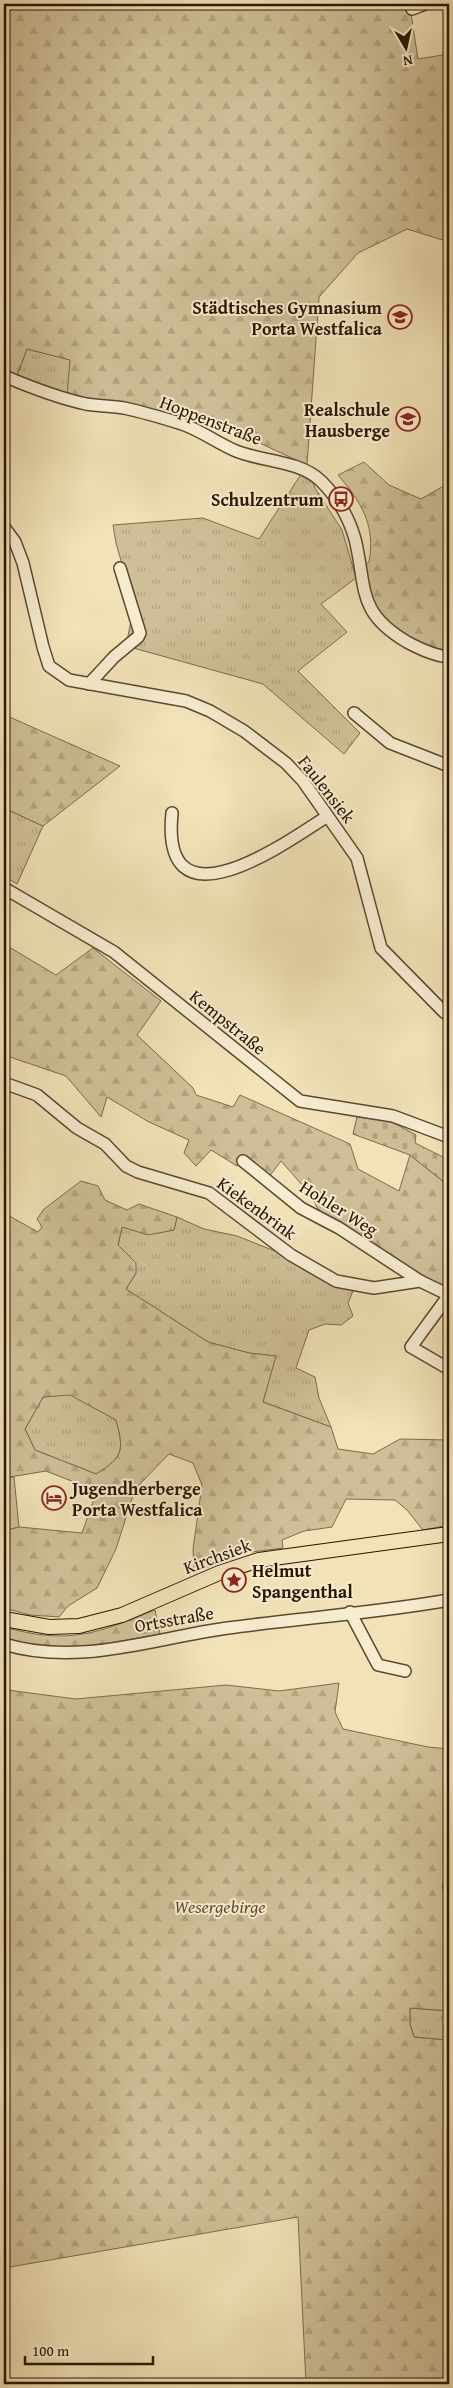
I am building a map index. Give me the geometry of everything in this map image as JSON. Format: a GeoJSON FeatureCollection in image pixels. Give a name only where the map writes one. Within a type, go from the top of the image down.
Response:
{"type":"FeatureCollection","features":[{"type":"Feature","properties":{"kind":"main road","name":"Kirchsiek"},"geometry":{"type":"LineString","coordinates":[[4,1619],[41,1626],[79,1626],[122,1615],[219,1573],[259,1560],[449,1534]]}},
{"type":"Feature","properties":{"kind":"street"},"geometry":{"type":"LineString","coordinates":[[412,9],[425,4]]}},
{"type":"Feature","properties":{"kind":"street","name":"Hoppenstraße"},"geometry":{"type":"LineString","coordinates":[[4,376],[67,399],[125,409],[182,424],[202,432],[236,451],[309,472],[335,498],[349,521],[355,540],[364,593],[373,612],[391,632],[399,637],[424,650],[449,657]]}},
{"type":"Feature","properties":{"kind":"street","name":"Faulensiek"},"geometry":{"type":"LineString","coordinates":[[4,527],[15,542],[23,563],[49,666],[69,680],[186,701],[210,711],[244,731],[286,763],[357,858],[381,948],[394,963],[449,1015]]}},
{"type":"Feature","properties":{"kind":"street"},"geometry":{"type":"LineString","coordinates":[[89,684],[114,657],[138,638],[140,633],[120,568]]}},
{"type":"Feature","properties":{"kind":"street"},"geometry":{"type":"LineString","coordinates":[[354,713],[390,743],[449,766]]}},
{"type":"Feature","properties":{"kind":"street"},"geometry":{"type":"LineString","coordinates":[[172,813],[170,833],[175,853],[182,864],[189,870],[206,874],[223,872],[257,860],[326,816]]}},
{"type":"Feature","properties":{"kind":"street","name":"Kempstraße"},"geometry":{"type":"LineString","coordinates":[[4,888],[114,952],[300,1101],[394,1116],[449,1137]]}},
{"type":"Feature","properties":{"kind":"street","name":"Kiekenbrink"},"geometry":{"type":"LineString","coordinates":[[4,1083],[37,1095],[77,1128],[105,1144],[126,1166],[138,1172],[209,1193],[291,1254],[336,1281],[374,1288],[420,1280]]}},
{"type":"Feature","properties":{"kind":"street","name":"Hohler Weg"},"geometry":{"type":"LineString","coordinates":[[243,1161],[301,1208],[339,1228],[420,1280]]}},
{"type":"Feature","properties":{"kind":"street"},"geometry":{"type":"LineString","coordinates":[[420,1280],[449,1295],[411,1347],[449,1369]]}},
{"type":"Feature","properties":{"kind":"street","name":"Ortsstraße"},"geometry":{"type":"LineString","coordinates":[[4,1644],[43,1652],[86,1652],[227,1628],[449,1600]]}},
{"type":"Feature","properties":{"kind":"street"},"geometry":{"type":"LineString","coordinates":[[350,1612],[378,1665],[405,1671]]}},
{"type":"Feature","properties":{"kind":"green space"},"geometry":{"type":"Polygon","coordinates":[[[4,4],[448,4],[411,14],[418,59],[449,54],[449,242],[407,229],[358,253],[319,297],[307,465],[227,428],[67,396],[70,360],[27,349],[16,378],[4,372],[4,4]]]}},
{"type":"Feature","properties":{"kind":"green space"},"geometry":{"type":"Polygon","coordinates":[[[27,349],[71,360],[67,396],[16,378],[27,349]]]}},
{"type":"Feature","properties":{"kind":"green space"},"geometry":{"type":"Polygon","coordinates":[[[364,462],[389,485],[421,499],[449,483],[449,655],[393,631],[375,611],[363,567],[369,562],[371,549],[368,525],[365,515],[354,495],[338,475],[364,462]]]}},
{"type":"Feature","properties":{"kind":"green space"},"geometry":{"type":"Polygon","coordinates":[[[307,465],[315,488],[342,530],[356,578],[321,604],[347,632],[298,671],[360,733],[344,754],[263,684],[126,646],[134,606],[116,543],[113,525],[203,518],[259,539],[307,465]]]}},
{"type":"Feature","properties":{"kind":"green space"},"geometry":{"type":"Polygon","coordinates":[[[4,714],[120,766],[43,826],[4,808],[4,714]]]}},
{"type":"Feature","properties":{"kind":"green space"},"geometry":{"type":"Polygon","coordinates":[[[4,808],[43,826],[17,884],[4,876],[4,808]]]}},
{"type":"Feature","properties":{"kind":"green space"},"geometry":{"type":"Polygon","coordinates":[[[4,944],[56,975],[93,948],[161,1001],[137,1035],[193,1088],[196,1095],[233,1107],[240,1095],[350,1144],[358,1169],[399,1191],[410,1155],[449,1186],[449,1291],[406,1267],[327,1216],[318,1209],[310,1194],[281,1161],[268,1178],[244,1158],[237,1166],[211,1150],[196,1166],[184,1153],[189,1140],[149,1122],[107,1097],[101,1117],[66,1076],[4,1055],[4,944]]]}},
{"type":"Feature","properties":{"kind":"green space"},"geometry":{"type":"Polygon","coordinates":[[[357,1117],[390,1121],[416,1135],[415,1143],[449,1160],[449,1186],[410,1155],[353,1134],[357,1117]]]}},
{"type":"Feature","properties":{"kind":"green space"},"geometry":{"type":"Polygon","coordinates":[[[81,1181],[98,1186],[105,1200],[127,1210],[139,1204],[177,1217],[174,1230],[148,1235],[122,1227],[118,1245],[136,1263],[136,1273],[126,1289],[208,1342],[249,1353],[276,1356],[263,1402],[331,1427],[338,1449],[373,1454],[400,1439],[449,1440],[449,1525],[423,1530],[407,1510],[395,1500],[346,1499],[332,1527],[304,1531],[282,1540],[283,1548],[237,1554],[194,1573],[193,1549],[202,1485],[193,1463],[169,1454],[135,1489],[116,1549],[97,1588],[68,1606],[59,1617],[30,1615],[4,1608],[4,1531],[19,1527],[82,1533],[97,1491],[46,1471],[4,1478],[4,1213],[38,1232],[42,1227],[37,1219],[44,1209],[81,1181]],[[70,1395],[43,1397],[25,1429],[35,1450],[96,1474],[112,1463],[120,1452],[121,1446],[116,1420],[70,1395]]]}},
{"type":"Feature","properties":{"kind":"green space"},"geometry":{"type":"Polygon","coordinates":[[[177,1217],[204,1229],[237,1236],[290,1257],[329,1283],[353,1291],[348,1303],[353,1316],[341,1325],[325,1324],[309,1330],[296,1368],[315,1377],[319,1398],[331,1427],[263,1402],[275,1356],[249,1353],[208,1342],[126,1289],[136,1273],[118,1245],[122,1227],[148,1234],[174,1230],[177,1217]]]}},
{"type":"Feature","properties":{"kind":"green space"},"geometry":{"type":"Polygon","coordinates":[[[70,1394],[116,1420],[121,1446],[120,1452],[112,1463],[96,1474],[35,1450],[25,1429],[43,1397],[70,1394]]]}},
{"type":"Feature","properties":{"kind":"green space"},"geometry":{"type":"Polygon","coordinates":[[[14,1477],[19,1527],[4,1531],[4,1478],[14,1477]]]}},
{"type":"Feature","properties":{"kind":"green space"},"geometry":{"type":"Polygon","coordinates":[[[155,1610],[160,1634],[71,1650],[4,1641],[4,1627],[46,1635],[64,1636],[98,1631],[155,1610]]]}},
{"type":"Feature","properties":{"kind":"green space","name":"Wesergebirge"},"geometry":{"type":"Polygon","coordinates":[[[339,1683],[335,1712],[343,1729],[428,1747],[449,1749],[449,1872],[444,1879],[443,1890],[449,1901],[449,2011],[410,2008],[410,2024],[414,2037],[445,2040],[449,2043],[449,2384],[306,2384],[298,2217],[4,2268],[4,1693],[7,1690],[76,1699],[226,1685],[279,1691],[339,1683]]]}},
{"type":"Feature","properties":{"kind":"green space"},"geometry":{"type":"Polygon","coordinates":[[[410,2008],[449,2011],[449,2043],[445,2040],[414,2037],[410,2024],[410,2008]]]}},
{"type":"Feature","properties":{"kind":"place","name":"Städtisches Gymnasium Porta Westfalica"},"geometry":{"type":"Point","coordinates":[400,317]}},
{"type":"Feature","properties":{"kind":"place","name":"Realschule Hausberge"},"geometry":{"type":"Point","coordinates":[408,419]}},
{"type":"Feature","properties":{"kind":"place","name":"Schulzentrum"},"geometry":{"type":"Point","coordinates":[341,499]}},
{"type":"Feature","properties":{"kind":"place","name":"Jugendherberge Porta Westfalica"},"geometry":{"type":"Point","coordinates":[54,1498]}},
{"type":"Feature","properties":{"kind":"place","name":"Helmut Spangenthal"},"geometry":{"type":"Point","coordinates":[234,1580]}}]}
